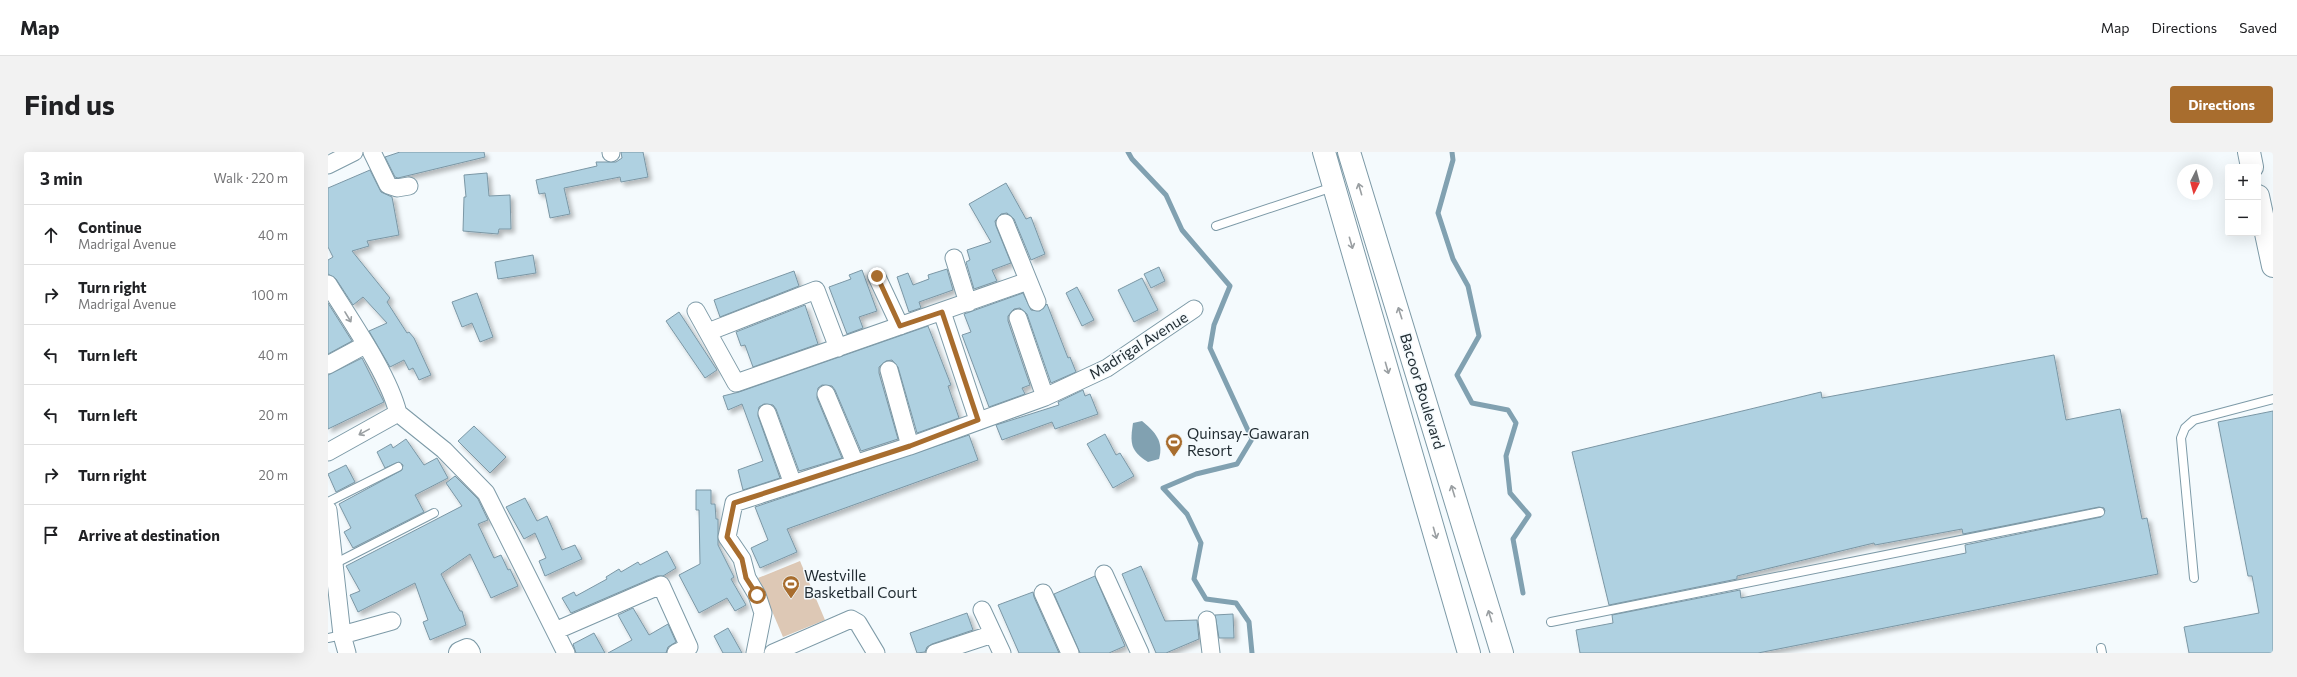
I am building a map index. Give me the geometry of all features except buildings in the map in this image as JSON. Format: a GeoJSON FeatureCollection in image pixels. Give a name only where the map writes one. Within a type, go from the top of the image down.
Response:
{"type":"FeatureCollection","features":[{"type":"Feature","properties":{"kind":"main road","name":"Bacoor Boulevard"},"geometry":{"type":"LineString","coordinates":[[1324,152],[1469,653]]}},
{"type":"Feature","properties":{"kind":"main road","name":"Bacoor Boulevard"},"geometry":{"type":"LineString","coordinates":[[1349,152],[1502,653]]}},
{"type":"Feature","properties":{"kind":"main road"},"geometry":{"type":"LineString","coordinates":[[2249,152],[2251,164]]}},
{"type":"Feature","properties":{"kind":"main road"},"geometry":{"type":"LineString","coordinates":[[2259,200],[2273,266]]}},
{"type":"Feature","properties":{"kind":"main road"},"geometry":{"type":"LineString","coordinates":[[460,653],[467,650],[468,653]]}},
{"type":"Feature","properties":{"kind":"street"},"geometry":{"type":"LineString","coordinates":[[328,165],[354,152]]}},
{"type":"Feature","properties":{"kind":"street"},"geometry":{"type":"LineString","coordinates":[[372,152],[388,185],[397,188],[410,186]]}},
{"type":"Feature","properties":{"kind":"street"},"geometry":{"type":"LineString","coordinates":[[1004,223],[1037,302]]}},
{"type":"Feature","properties":{"kind":"street"},"geometry":{"type":"LineString","coordinates":[[954,258],[968,303]]}},
{"type":"Feature","properties":{"kind":"street"},"geometry":{"type":"LineString","coordinates":[[877,276],[900,326]]}},
{"type":"Feature","properties":{"kind":"street"},"geometry":{"type":"LineString","coordinates":[[696,311],[736,383],[1028,281]]}},
{"type":"Feature","properties":{"kind":"street"},"geometry":{"type":"LineString","coordinates":[[328,284],[365,345],[395,399],[398,413],[444,450],[486,493],[566,653]]}},
{"type":"Feature","properties":{"kind":"street"},"geometry":{"type":"LineString","coordinates":[[708,332],[816,290],[838,348]]}},
{"type":"Feature","properties":{"kind":"street","name":"Madrigal Avenue"},"geometry":{"type":"LineString","coordinates":[[755,653],[763,613],[757,595],[746,578],[742,559],[727,537],[734,503],[910,446],[978,420],[1045,397],[1107,368],[1194,309]]}},
{"type":"Feature","properties":{"kind":"street"},"geometry":{"type":"LineString","coordinates":[[942,312],[978,420]]}},
{"type":"Feature","properties":{"kind":"street"},"geometry":{"type":"LineString","coordinates":[[1018,318],[1045,397]]}},
{"type":"Feature","properties":{"kind":"street"},"geometry":{"type":"LineString","coordinates":[[328,365],[365,345]]}},
{"type":"Feature","properties":{"kind":"street"},"geometry":{"type":"LineString","coordinates":[[889,370],[910,446]]}},
{"type":"Feature","properties":{"kind":"street"},"geometry":{"type":"LineString","coordinates":[[826,394],[855,463]]}},
{"type":"Feature","properties":{"kind":"street"},"geometry":{"type":"LineString","coordinates":[[328,452],[398,413]]}},
{"type":"Feature","properties":{"kind":"street"},"geometry":{"type":"LineString","coordinates":[[767,413],[793,484]]}},
{"type":"Feature","properties":{"kind":"street"},"geometry":{"type":"LineString","coordinates":[[328,510],[334,564],[335,636],[347,653]]}},
{"type":"Feature","properties":{"kind":"street"},"geometry":{"type":"LineString","coordinates":[[1104,574],[1140,653]]}},
{"type":"Feature","properties":{"kind":"street"},"geometry":{"type":"LineString","coordinates":[[556,632],[660,585],[689,647],[676,653]]}},
{"type":"Feature","properties":{"kind":"street"},"geometry":{"type":"LineString","coordinates":[[1043,593],[1070,653]]}},
{"type":"Feature","properties":{"kind":"street"},"geometry":{"type":"LineString","coordinates":[[982,610],[1002,653]]}},
{"type":"Feature","properties":{"kind":"street"},"geometry":{"type":"LineString","coordinates":[[782,651],[851,619],[858,623],[876,653]]}},
{"type":"Feature","properties":{"kind":"street"},"geometry":{"type":"LineString","coordinates":[[1207,620],[1211,653]]}},
{"type":"Feature","properties":{"kind":"street"},"geometry":{"type":"LineString","coordinates":[[335,636],[392,621]]}},
{"type":"Feature","properties":{"kind":"street"},"geometry":{"type":"LineString","coordinates":[[935,653],[993,634]]}},
{"type":"Feature","properties":{"kind":"lane"},"geometry":{"type":"LineString","coordinates":[[1216,226],[1334,187]]}},
{"type":"Feature","properties":{"kind":"lane"},"geometry":{"type":"LineString","coordinates":[[2194,578],[2181,438],[2185,428],[2194,420],[2273,399]]}},
{"type":"Feature","properties":{"kind":"lane"},"geometry":{"type":"LineString","coordinates":[[328,502],[398,467]]}},
{"type":"Feature","properties":{"kind":"lane"},"geometry":{"type":"LineString","coordinates":[[1551,622],[2100,512]]}},
{"type":"Feature","properties":{"kind":"lane"},"geometry":{"type":"LineString","coordinates":[[334,564],[434,513]]}},
{"type":"Feature","properties":{"kind":"shaded area","name":"Westville Basketball Court"},"geometry":{"type":"Polygon","coordinates":[[[800,561],[825,620],[783,637],[758,578],[800,561]]]}},
{"type":"Feature","properties":{"kind":"water"},"geometry":{"type":"Polygon","coordinates":[[[1142,421],[1157,437],[1160,447],[1159,459],[1148,462],[1138,454],[1133,446],[1133,423],[1142,421]]]}},
{"type":"Feature","properties":{"kind":"waterway"},"geometry":{"type":"LineString","coordinates":[[1128,152],[1132,159],[1166,195],[1182,230],[1230,286],[1214,325],[1210,348],[1252,439],[1237,464],[1196,474],[1163,488],[1187,514],[1201,543],[1194,579],[1206,599],[1236,603],[1249,622],[1252,653]]}},
{"type":"Feature","properties":{"kind":"waterway"},"geometry":{"type":"LineString","coordinates":[[1452,152],[1453,160],[1438,213],[1453,259],[1468,286],[1479,336],[1457,375],[1472,403],[1508,410],[1516,423],[1506,456],[1510,493],[1529,515],[1513,539],[1523,593]]}},
{"type":"Feature","properties":{"kind":"place","name":"Quinsay-Gawaran Resort"},"geometry":{"type":"Point","coordinates":[1174,457]}},
{"type":"Feature","properties":{"kind":"place","name":"Westville Basketball Court"},"geometry":{"type":"Point","coordinates":[791,599]}},
{"type":"Feature","properties":{"kind":"route"},"geometry":{"type":"LineString","coordinates":[[757,595],[746,578],[742,559],[727,537],[734,503],[910,446],[978,420],[942,312],[900,326],[877,276]]}}]}
